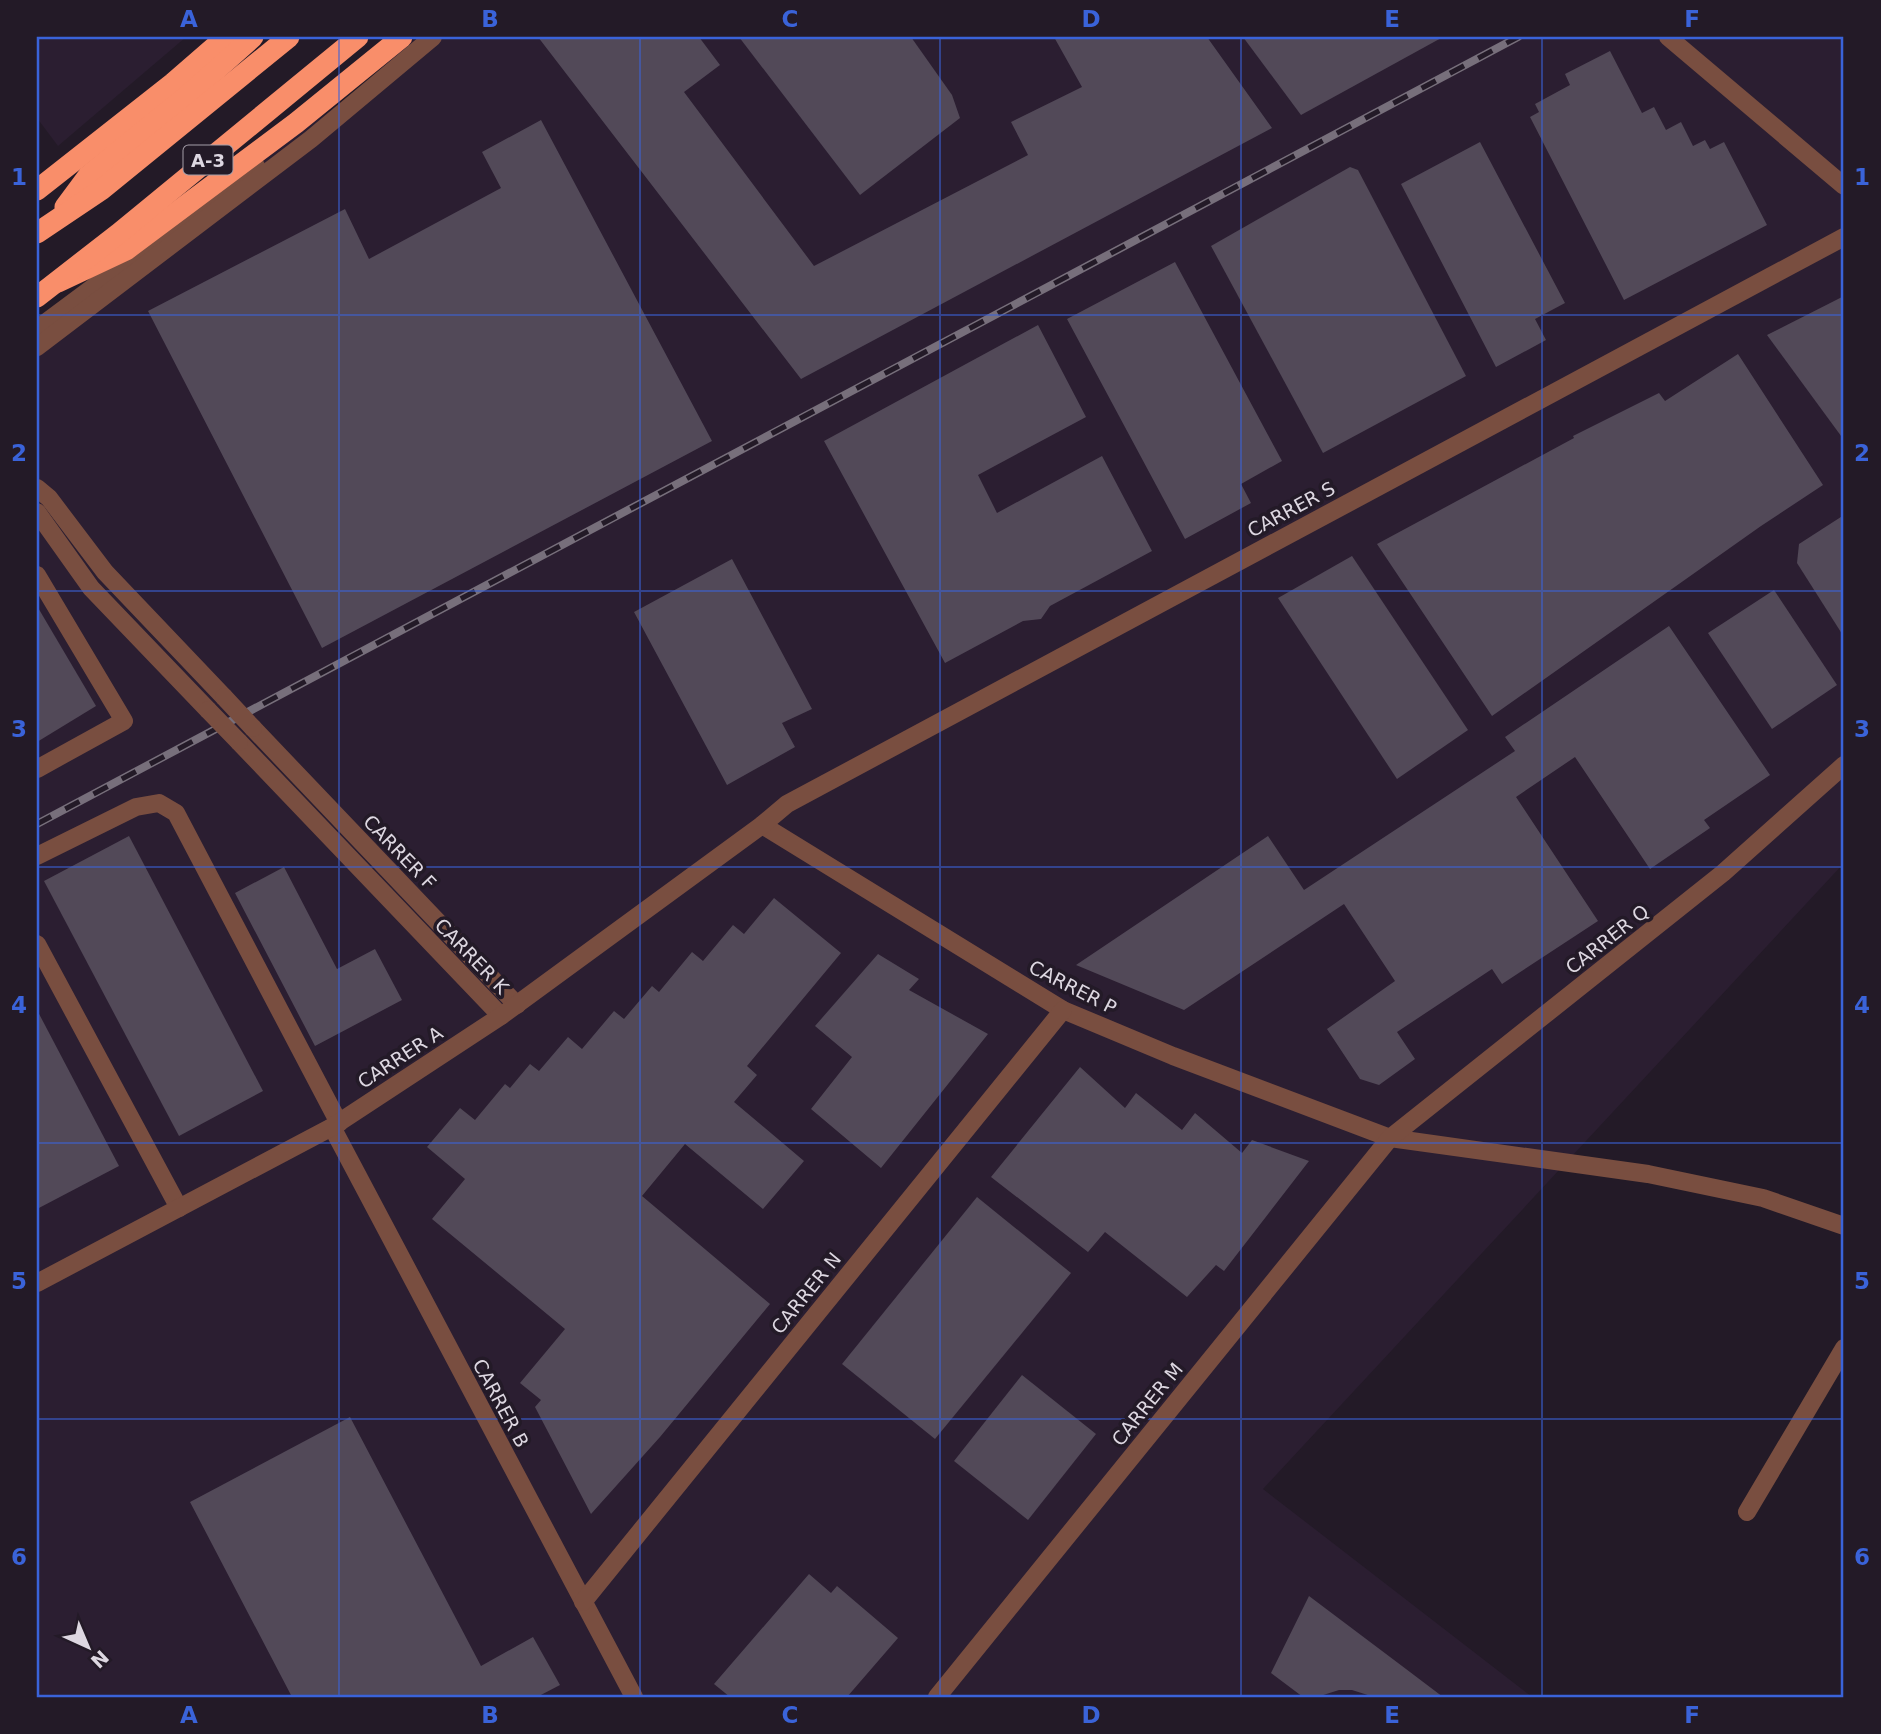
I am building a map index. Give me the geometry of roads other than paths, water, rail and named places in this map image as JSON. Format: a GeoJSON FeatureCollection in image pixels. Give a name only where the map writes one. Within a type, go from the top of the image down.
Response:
{"type":"FeatureCollection","features":[{"type":"Feature","properties":{"kind":"highway"},"geometry":{"type":"LineString","coordinates":[[37,190],[173,83],[226,37]]}},
{"type":"Feature","properties":{"kind":"highway"},"geometry":{"type":"LineString","coordinates":[[55,220],[88,176],[187,96],[253,37]]}},
{"type":"Feature","properties":{"kind":"highway","name":"A-3"},"geometry":{"type":"LineString","coordinates":[[37,233],[101,190],[289,37]]}},
{"type":"Feature","properties":{"kind":"highway","name":"A-3"},"geometry":{"type":"LineString","coordinates":[[37,297],[358,37]]}},
{"type":"Feature","properties":{"kind":"highway"},"geometry":{"type":"LineString","coordinates":[[58,282],[126,250],[296,123],[402,37]]}},
{"type":"Feature","properties":{"kind":"street"},"geometry":{"type":"LineString","coordinates":[[37,329],[302,130],[391,57],[411,37]]}},
{"type":"Feature","properties":{"kind":"street"},"geometry":{"type":"LineString","coordinates":[[37,347],[311,139],[433,37]]}},
{"type":"Feature","properties":{"kind":"street"},"geometry":{"type":"LineString","coordinates":[[1668,37],[1844,186]]}},
{"type":"Feature","properties":{"kind":"street","name":"CARRER S"},"geometry":{"type":"LineString","coordinates":[[762,825],[787,803],[1844,237]]}},
{"type":"Feature","properties":{"kind":"street","name":"CARRER F"},"geometry":{"type":"LineString","coordinates":[[37,488],[49,498],[105,572],[517,1005]]}},
{"type":"Feature","properties":{"kind":"street","name":"CARRER K"},"geometry":{"type":"LineString","coordinates":[[37,512],[91,588],[501,1016]]}},
{"type":"Feature","properties":{"kind":"street"},"geometry":{"type":"LineString","coordinates":[[37,575],[124,721],[37,769]]}},
{"type":"Feature","properties":{"kind":"street","name":"CARRER Q"},"geometry":{"type":"LineString","coordinates":[[1390,1138],[1723,873],[1844,765]]}},
{"type":"Feature","properties":{"kind":"street","name":"CARRER B"},"geometry":{"type":"LineString","coordinates":[[37,856],[136,807],[159,803],[176,813],[634,1697]]}},
{"type":"Feature","properties":{"kind":"street","name":"CARRER A"},"geometry":{"type":"LineString","coordinates":[[37,1283],[336,1125],[517,1005],[762,825]]}},
{"type":"Feature","properties":{"kind":"street","name":"CARRER P"},"geometry":{"type":"LineString","coordinates":[[762,825],[1063,1010],[1173,1056],[1390,1138],[1648,1174],[1763,1198],[1844,1226]]}},
{"type":"Feature","properties":{"kind":"street"},"geometry":{"type":"LineString","coordinates":[[37,944],[179,1208]]}},
{"type":"Feature","properties":{"kind":"street","name":"CARRER N"},"geometry":{"type":"LineString","coordinates":[[583,1602],[1063,1010]]}},
{"type":"Feature","properties":{"kind":"street","name":"CARRER M"},"geometry":{"type":"LineString","coordinates":[[937,1697],[1390,1138]]}},
{"type":"Feature","properties":{"kind":"street"},"geometry":{"type":"LineString","coordinates":[[1747,1512],[1844,1348]]}},
{"type":"Feature","properties":{"kind":"railway"},"geometry":{"type":"LineString","coordinates":[[37,824],[1518,37]]}}]}
